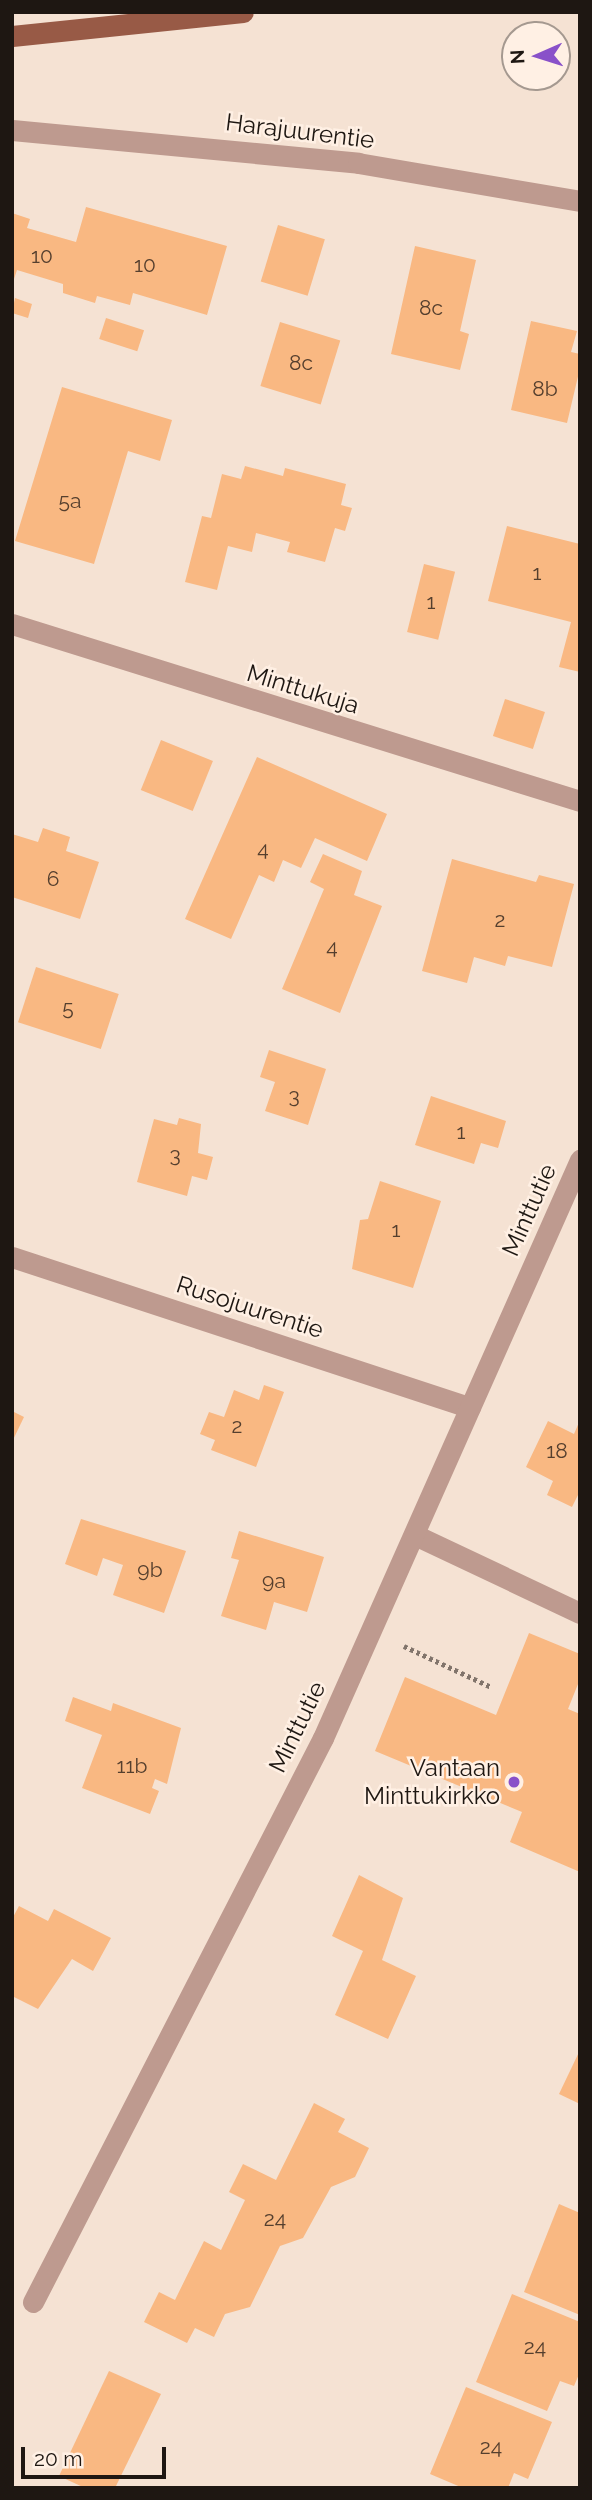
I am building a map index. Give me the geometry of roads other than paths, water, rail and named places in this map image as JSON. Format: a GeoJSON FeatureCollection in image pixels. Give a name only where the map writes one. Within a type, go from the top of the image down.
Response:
{"type":"FeatureCollection","features":[{"type":"Feature","properties":{"kind":"main road"},"geometry":{"type":"LineString","coordinates":[[12,36],[243,12]]}},
{"type":"Feature","properties":{"kind":"street","name":"Harajuurentie"},"geometry":{"type":"LineString","coordinates":[[12,130],[358,163],[580,201]]}},
{"type":"Feature","properties":{"kind":"street","name":"Minttukuja"},"geometry":{"type":"LineString","coordinates":[[12,624],[580,801]]}},
{"type":"Feature","properties":{"kind":"street","name":"Minttutie"},"geometry":{"type":"LineString","coordinates":[[33,2302],[372,1630],[417,1536],[470,1408],[580,1160]]}},
{"type":"Feature","properties":{"kind":"street","name":"Rusojuurentie"},"geometry":{"type":"LineString","coordinates":[[12,1257],[470,1408]]}},
{"type":"Feature","properties":{"kind":"street"},"geometry":{"type":"LineString","coordinates":[[417,1536],[580,1612]]}},
{"type":"Feature","properties":{"kind":"place","name":"Vantaan Minttukirkko"},"geometry":{"type":"Point","coordinates":[514,1782]}}]}
